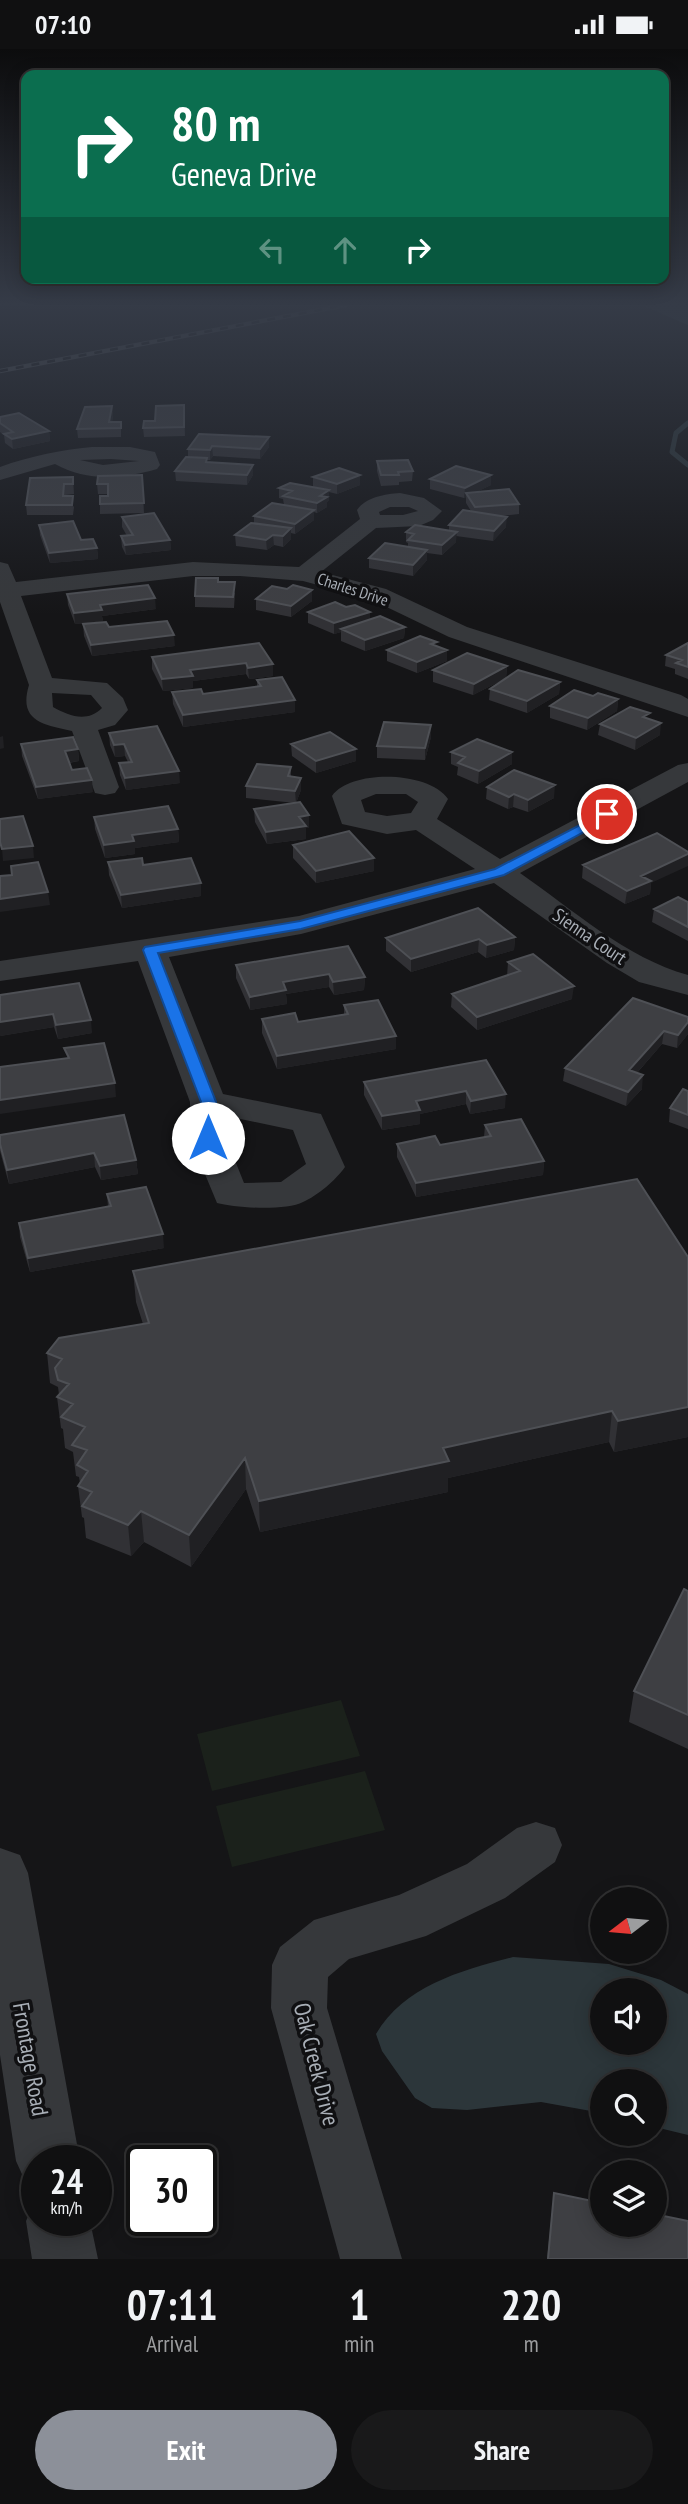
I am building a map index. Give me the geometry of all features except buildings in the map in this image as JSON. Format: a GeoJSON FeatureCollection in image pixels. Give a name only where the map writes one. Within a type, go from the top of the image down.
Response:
{"type":"FeatureCollection","features":[{"type":"Feature","properties":{"kind":"street"},"geometry":{"type":"LineString","coordinates":[[0,474],[24,464],[59,458],[91,473],[150,465],[148,456],[129,452]]}},
{"type":"Feature","properties":{"kind":"street"},"geometry":{"type":"LineString","coordinates":[[304,574],[369,516]]}},
{"type":"Feature","properties":{"kind":"street","name":"Charles Drive"},"geometry":{"type":"LineString","coordinates":[[2,584],[194,569],[304,574],[378,594],[458,632],[672,701],[688,709]]}},
{"type":"Feature","properties":{"kind":"street"},"geometry":{"type":"LineString","coordinates":[[2,584],[41,685],[38,698],[40,711],[70,723],[106,719],[115,710],[114,704],[98,688],[41,685]]}},
{"type":"Feature","properties":{"kind":"street"},"geometry":{"type":"LineString","coordinates":[[70,723],[104,787]]}},
{"type":"Feature","properties":{"kind":"street"},"geometry":{"type":"LineString","coordinates":[[0,971],[301,925],[499,872],[688,771]]}},
{"type":"Feature","properties":{"kind":"street","name":"Sienna Court"},"geometry":{"type":"LineString","coordinates":[[421,821],[499,872],[587,936],[640,969],[651,975],[688,985]]}},
{"type":"Feature","properties":{"kind":"street"},"geometry":{"type":"LineString","coordinates":[[150,950],[208,1102],[208,1138],[230,1195],[290,1194],[326,1167],[307,1122],[208,1102]]}},
{"type":"Feature","properties":{"kind":"street"},"geometry":{"type":"LineString","coordinates":[[0,951],[71,959]]}},
{"type":"Feature","properties":{"kind":"street","name":"Oak Creek Drive"},"geometry":{"type":"LineString","coordinates":[[371,2259],[299,2008],[300,1965],[333,1938],[407,1918],[486,1881],[536,1845]]}},
{"type":"Feature","properties":{"kind":"street","name":"Frontage Road"},"geometry":{"type":"LineString","coordinates":[[0,1873],[45,2145]]}},
{"type":"Feature","properties":{"kind":"street"},"geometry":{"type":"LineString","coordinates":[[61,2236],[65,2259]]}},
{"type":"Feature","properties":{"kind":"shaded area"},"geometry":{"type":"Polygon","coordinates":[[[341,1700],[360,1756],[212,1791],[197,1734],[341,1700]]]}},
{"type":"Feature","properties":{"kind":"shaded area"},"geometry":{"type":"Polygon","coordinates":[[[365,1771],[385,1830],[232,1867],[216,1806],[365,1771]]]}},
{"type":"Feature","properties":{"kind":"shaded area"},"geometry":{"type":"Polygon","coordinates":[[[513,1957],[609,1964],[654,1978],[590,1978],[590,2055],[667,2055],[667,1983],[688,1994],[688,2135],[667,2130],[667,2069],[590,2069],[590,2111],[541,2102],[467,2110],[432,2108],[415,2098],[382,2051],[376,2034],[402,2004],[418,1992],[455,1974],[513,1957]]]}},
{"type":"Feature","properties":{"kind":"waterway"},"geometry":{"type":"LineString","coordinates":[[688,423],[676,433],[672,452],[688,465]]}},
{"type":"Feature","properties":{"kind":"route"},"geometry":{"type":"LineString","coordinates":[[208,1138],[208,1102],[150,950],[301,925],[499,872],[607,814]]}}]}
